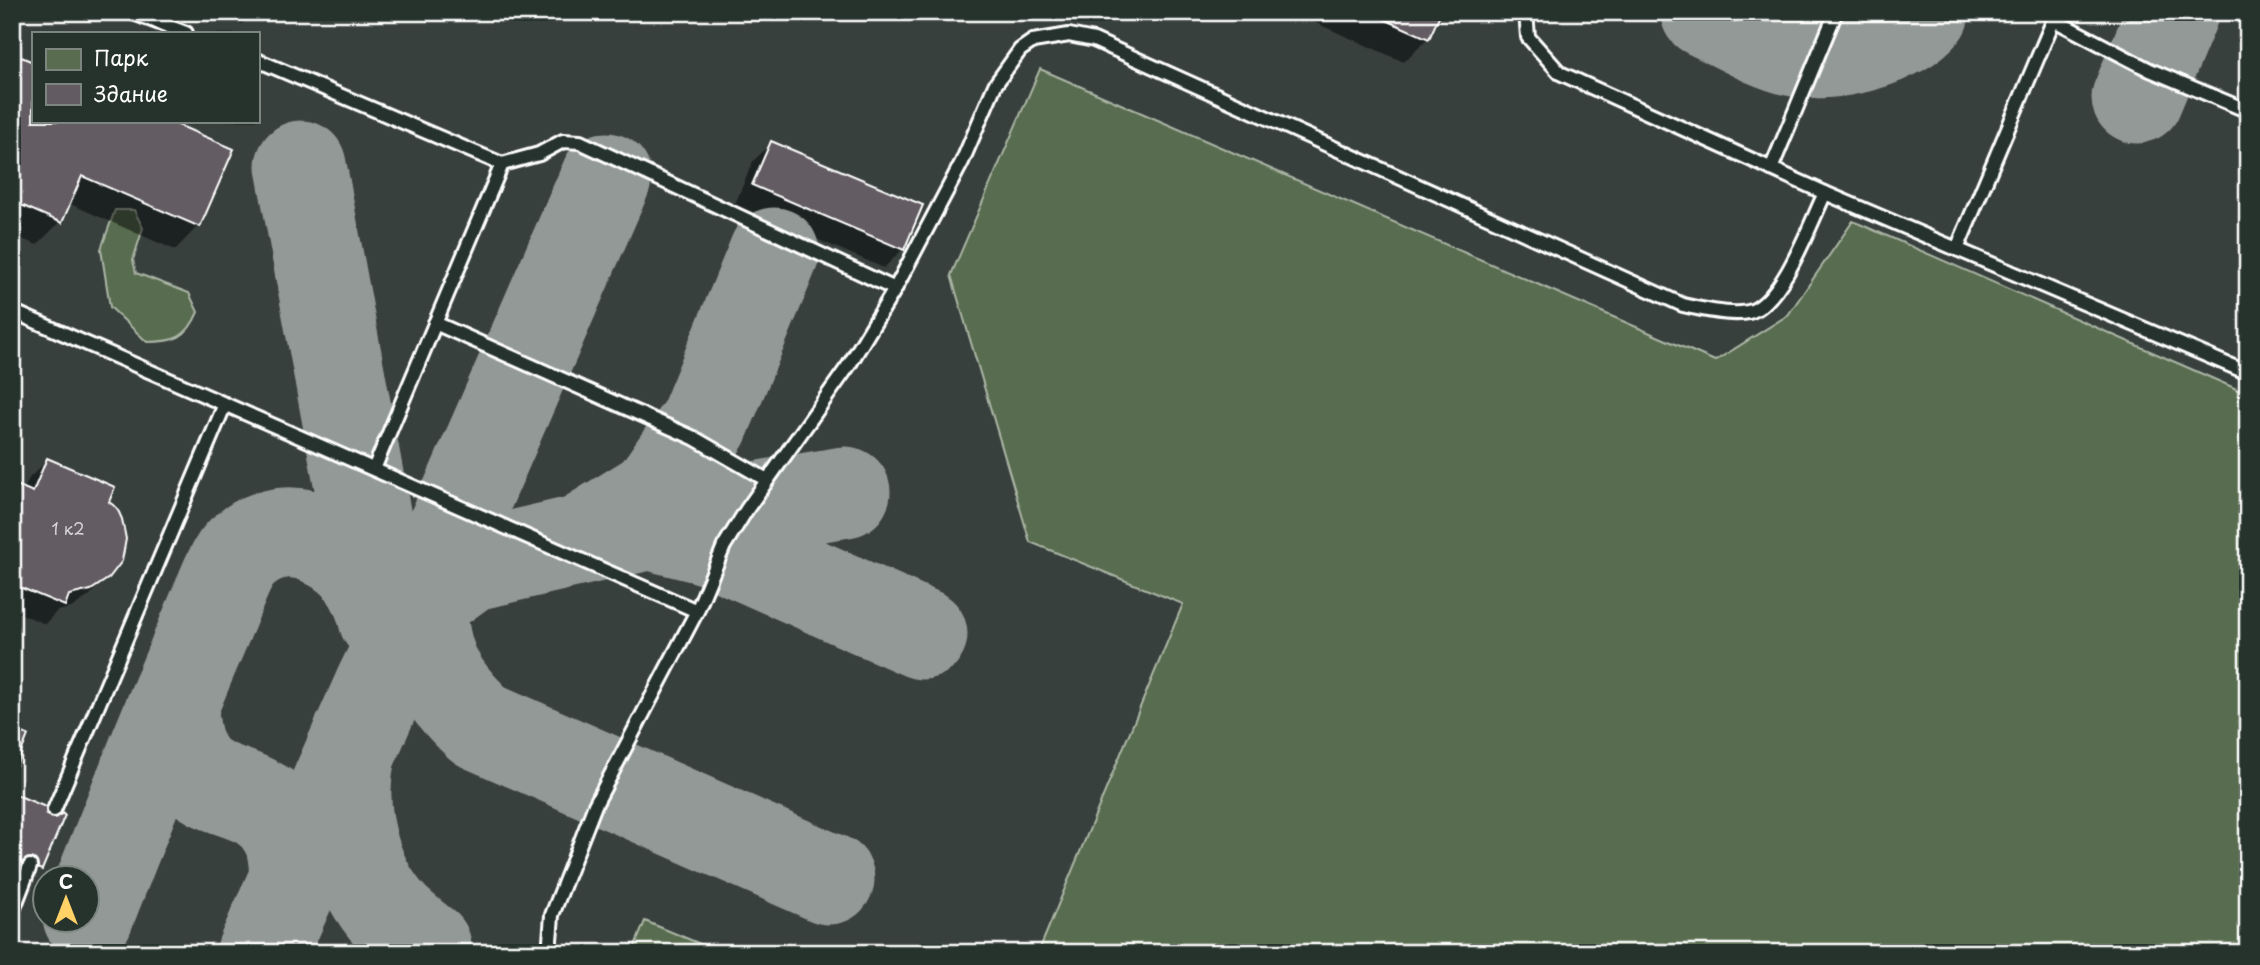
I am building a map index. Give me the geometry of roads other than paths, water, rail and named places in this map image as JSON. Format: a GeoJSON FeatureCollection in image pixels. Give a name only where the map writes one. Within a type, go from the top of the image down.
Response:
{"type":"FeatureCollection","features":[{"type":"Feature","properties":{"kind":"lane"},"geometry":{"type":"LineString","coordinates":[[131,12],[183,32]]}},
{"type":"Feature","properties":{"kind":"lane"},"geometry":{"type":"LineString","coordinates":[[1526,12],[1528,37],[1560,73],[1825,193],[2248,373]]}},
{"type":"Feature","properties":{"kind":"lane"},"geometry":{"type":"LineString","coordinates":[[1771,169],[1836,12]]}},
{"type":"Feature","properties":{"kind":"lane"},"geometry":{"type":"LineString","coordinates":[[1956,249],[2055,16],[2150,70],[2248,111]]}},
{"type":"Feature","properties":{"kind":"lane"},"geometry":{"type":"LineString","coordinates":[[549,953],[552,915],[595,805],[697,611],[724,546],[767,480],[849,365],[895,289],[962,162],[995,85],[1020,50],[1033,41],[1069,35],[1094,40],[1683,305],[1704,309],[1752,311],[1775,292],[1825,193]]}},
{"type":"Feature","properties":{"kind":"lane"},"geometry":{"type":"LineString","coordinates":[[259,61],[502,164],[539,154],[563,141],[580,142],[895,289]]}},
{"type":"Feature","properties":{"kind":"lane"},"geometry":{"type":"LineString","coordinates":[[374,469],[502,164]]}},
{"type":"Feature","properties":{"kind":"lane"},"geometry":{"type":"LineString","coordinates":[[12,312],[697,611]]}},
{"type":"Feature","properties":{"kind":"lane"},"geometry":{"type":"LineString","coordinates":[[435,323],[694,438],[767,480]]}},
{"type":"Feature","properties":{"kind":"lane"},"geometry":{"type":"LineString","coordinates":[[54,810],[225,404]]}},
{"type":"Feature","properties":{"kind":"lane"},"geometry":{"type":"LineString","coordinates":[[12,913],[30,866]]}}]}
